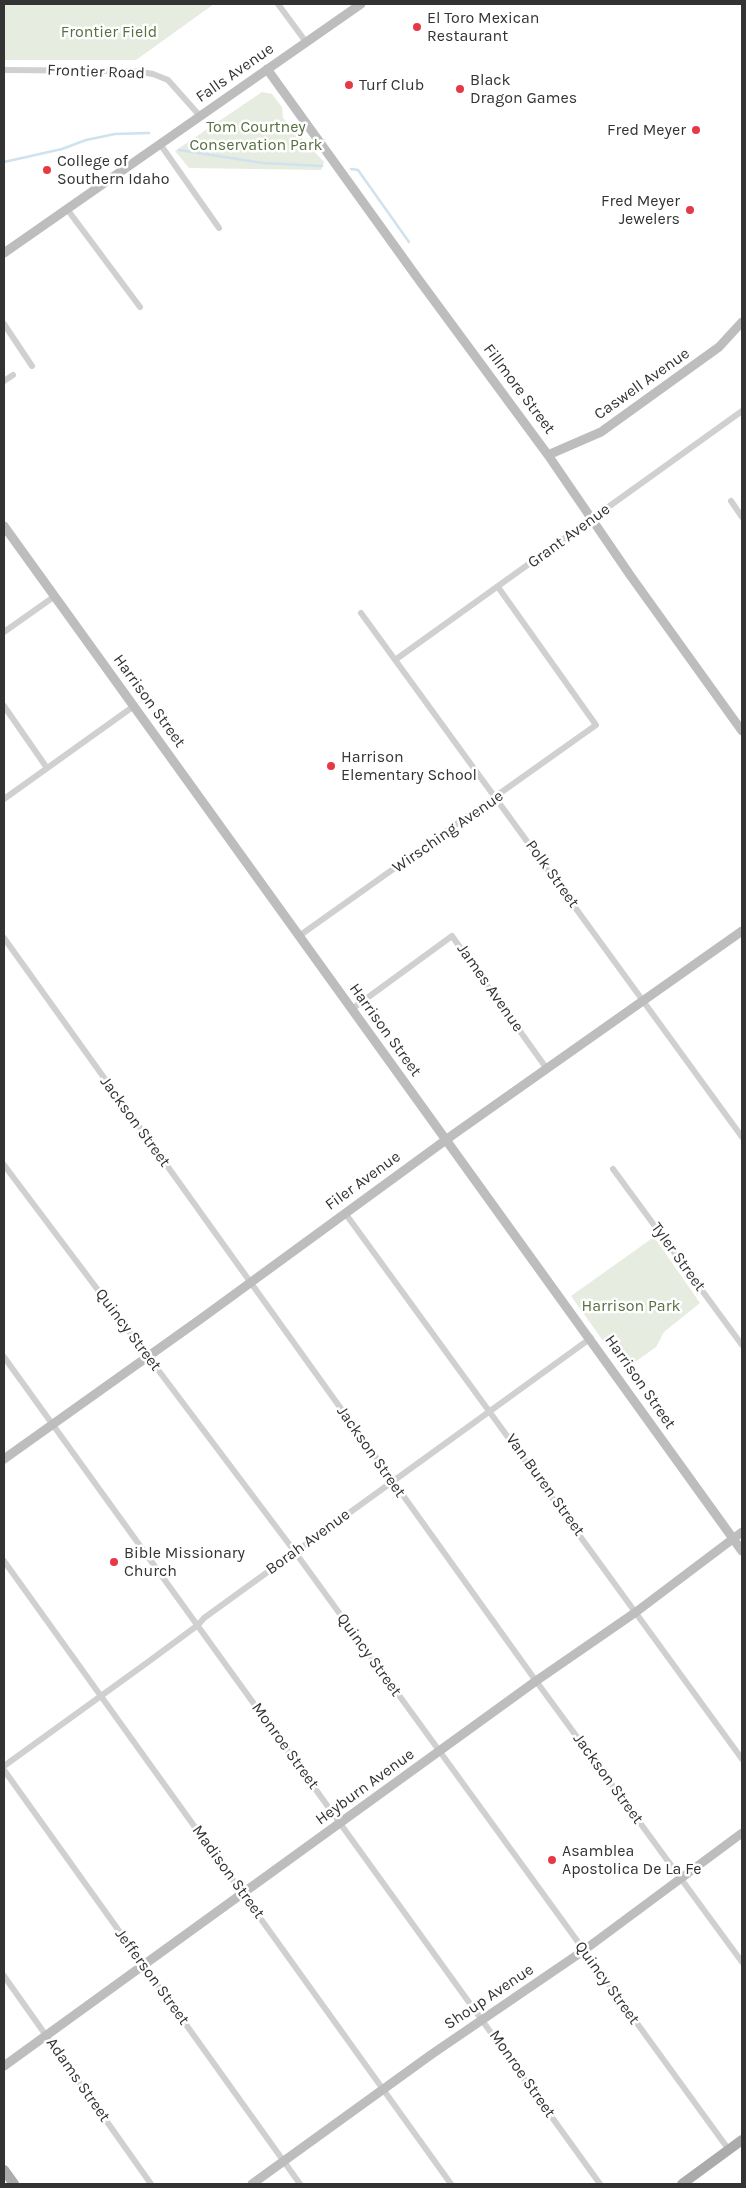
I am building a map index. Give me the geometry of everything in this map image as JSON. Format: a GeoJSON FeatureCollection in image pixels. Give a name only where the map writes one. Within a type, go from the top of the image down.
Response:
{"type":"FeatureCollection","features":[{"type":"Feature","properties":{"kind":"main road"},"geometry":{"type":"LineString","coordinates":[[682,2184],[742,2140]]}},
{"type":"Feature","properties":{"kind":"main road"},"geometry":{"type":"LineString","coordinates":[[4,2170],[14,2184]]}},
{"type":"Feature","properties":{"kind":"street"},"geometry":{"type":"LineString","coordinates":[[278,4],[306,42]]}},
{"type":"Feature","properties":{"kind":"street","name":"Falls Avenue"},"geometry":{"type":"LineString","coordinates":[[4,253],[361,4]]}},
{"type":"Feature","properties":{"kind":"street","name":"Fillmore Street"},"geometry":{"type":"LineString","coordinates":[[268,69],[418,280],[548,454],[630,575],[742,730]]}},
{"type":"Feature","properties":{"kind":"street","name":"Frontier Road"},"geometry":{"type":"LineString","coordinates":[[4,70],[97,70],[153,74],[168,80],[200,116]]}},
{"type":"Feature","properties":{"kind":"street"},"geometry":{"type":"LineString","coordinates":[[160,144],[219,228]]}},
{"type":"Feature","properties":{"kind":"street"},"geometry":{"type":"LineString","coordinates":[[67,209],[140,307]]}},
{"type":"Feature","properties":{"kind":"street","name":"Caswell Avenue"},"geometry":{"type":"LineString","coordinates":[[548,454],[601,432],[719,346],[742,322]]}},
{"type":"Feature","properties":{"kind":"street"},"geometry":{"type":"LineString","coordinates":[[4,324],[32,366]]}},
{"type":"Feature","properties":{"kind":"street"},"geometry":{"type":"LineString","coordinates":[[4,381],[13,375]]}},
{"type":"Feature","properties":{"kind":"street","name":"Grant Avenue"},"geometry":{"type":"LineString","coordinates":[[395,660],[742,411]]}},
{"type":"Feature","properties":{"kind":"street"},"geometry":{"type":"LineString","coordinates":[[730,502],[742,517]]}},
{"type":"Feature","properties":{"kind":"street","name":"Harrison Street"},"geometry":{"type":"LineString","coordinates":[[4,526],[446,1140],[591,1338],[742,1551]]}},
{"type":"Feature","properties":{"kind":"street","name":"Wirsching Avenue"},"geometry":{"type":"LineString","coordinates":[[299,936],[596,725],[498,587]]}},
{"type":"Feature","properties":{"kind":"street"},"geometry":{"type":"LineString","coordinates":[[4,632],[55,596]]}},
{"type":"Feature","properties":{"kind":"street","name":"Polk Street"},"geometry":{"type":"LineString","coordinates":[[361,612],[742,1136]]}},
{"type":"Feature","properties":{"kind":"street"},"geometry":{"type":"LineString","coordinates":[[4,706],[48,768]]}},
{"type":"Feature","properties":{"kind":"street"},"geometry":{"type":"LineString","coordinates":[[4,799],[134,706]]}},
{"type":"Feature","properties":{"kind":"street","name":"Filer Avenue"},"geometry":{"type":"LineString","coordinates":[[4,1459],[446,1140],[742,931]]}},
{"type":"Feature","properties":{"kind":"street","name":"James Avenue"},"geometry":{"type":"LineString","coordinates":[[352,1009],[452,936],[547,1069]]}},
{"type":"Feature","properties":{"kind":"street","name":"Jackson Street"},"geometry":{"type":"LineString","coordinates":[[4,938],[536,1681],[742,1962]]}},
{"type":"Feature","properties":{"kind":"street","name":"Quincy Street"},"geometry":{"type":"LineString","coordinates":[[4,1165],[294,1552],[729,2150]]}},
{"type":"Feature","properties":{"kind":"street","name":"Tyler Street"},"geometry":{"type":"LineString","coordinates":[[613,1169],[742,1345]]}},
{"type":"Feature","properties":{"kind":"street","name":"Van Buren Street"},"geometry":{"type":"LineString","coordinates":[[345,1213],[742,1759]]}},
{"type":"Feature","properties":{"kind":"street","name":"Borah Avenue"},"geometry":{"type":"LineString","coordinates":[[4,1766],[198,1625],[204,1618],[294,1552],[591,1338]]}},
{"type":"Feature","properties":{"kind":"street","name":"Monroe Street"},"geometry":{"type":"LineString","coordinates":[[4,1357],[340,1824],[483,2019],[600,2184]]}},
{"type":"Feature","properties":{"kind":"street","name":"Heyburn Avenue"},"geometry":{"type":"LineString","coordinates":[[4,2066],[536,1681],[636,1612],[742,1532]]}},
{"type":"Feature","properties":{"kind":"street","name":"Madison Street"},"geometry":{"type":"LineString","coordinates":[[4,1561],[451,2184]]}},
{"type":"Feature","properties":{"kind":"street","name":"Jefferson Street"},"geometry":{"type":"LineString","coordinates":[[4,1770],[300,2184]]}},
{"type":"Feature","properties":{"kind":"street","name":"Shoup Avenue"},"geometry":{"type":"LineString","coordinates":[[252,2184],[483,2019],[583,1951],[742,1833]]}},
{"type":"Feature","properties":{"kind":"street","name":"Adams Street"},"geometry":{"type":"LineString","coordinates":[[4,1976],[151,2184]]}},
{"type":"Feature","properties":{"kind":"green space","name":"Frontier Field"},"geometry":{"type":"Polygon","coordinates":[[[4,4],[214,4],[136,60],[4,60],[4,4]]]}},
{"type":"Feature","properties":{"kind":"green space","name":"Tom Courtney Conservation Park"},"geometry":{"type":"Polygon","coordinates":[[[262,92],[272,94],[282,107],[283,118],[324,162],[321,170],[189,168],[175,151],[262,92]]]}},
{"type":"Feature","properties":{"kind":"green space","name":"Harrison Park"},"geometry":{"type":"Polygon","coordinates":[[[654,1237],[700,1303],[664,1332],[656,1347],[624,1370],[571,1296],[654,1237]]]}},
{"type":"Feature","properties":{"kind":"waterway"},"geometry":{"type":"LineString","coordinates":[[4,162],[62,149],[86,140],[115,134],[149,133]]}},
{"type":"Feature","properties":{"kind":"waterway"},"geometry":{"type":"LineString","coordinates":[[179,150],[263,163],[322,166]]}},
{"type":"Feature","properties":{"kind":"waterway"},"geometry":{"type":"LineString","coordinates":[[351,169],[358,170],[409,242]]}},
{"type":"Feature","properties":{"kind":"place","name":"El Toro Mexican Restaurant"},"geometry":{"type":"Point","coordinates":[417,27]}},
{"type":"Feature","properties":{"kind":"place","name":"Turf Club"},"geometry":{"type":"Point","coordinates":[349,85]}},
{"type":"Feature","properties":{"kind":"place","name":"Black Dragon Games"},"geometry":{"type":"Point","coordinates":[460,89]}},
{"type":"Feature","properties":{"kind":"place","name":"Fred Meyer"},"geometry":{"type":"Point","coordinates":[696,130]}},
{"type":"Feature","properties":{"kind":"place","name":"College of Southern Idaho"},"geometry":{"type":"Point","coordinates":[47,170]}},
{"type":"Feature","properties":{"kind":"place","name":"Fred Meyer Jewelers"},"geometry":{"type":"Point","coordinates":[690,210]}},
{"type":"Feature","properties":{"kind":"place","name":"Harrison Elementary School"},"geometry":{"type":"Point","coordinates":[331,766]}},
{"type":"Feature","properties":{"kind":"place","name":"Bible Missionary Church"},"geometry":{"type":"Point","coordinates":[114,1562]}},
{"type":"Feature","properties":{"kind":"place","name":"Asamblea Apostolica De La Fe"},"geometry":{"type":"Point","coordinates":[552,1860]}}]}
